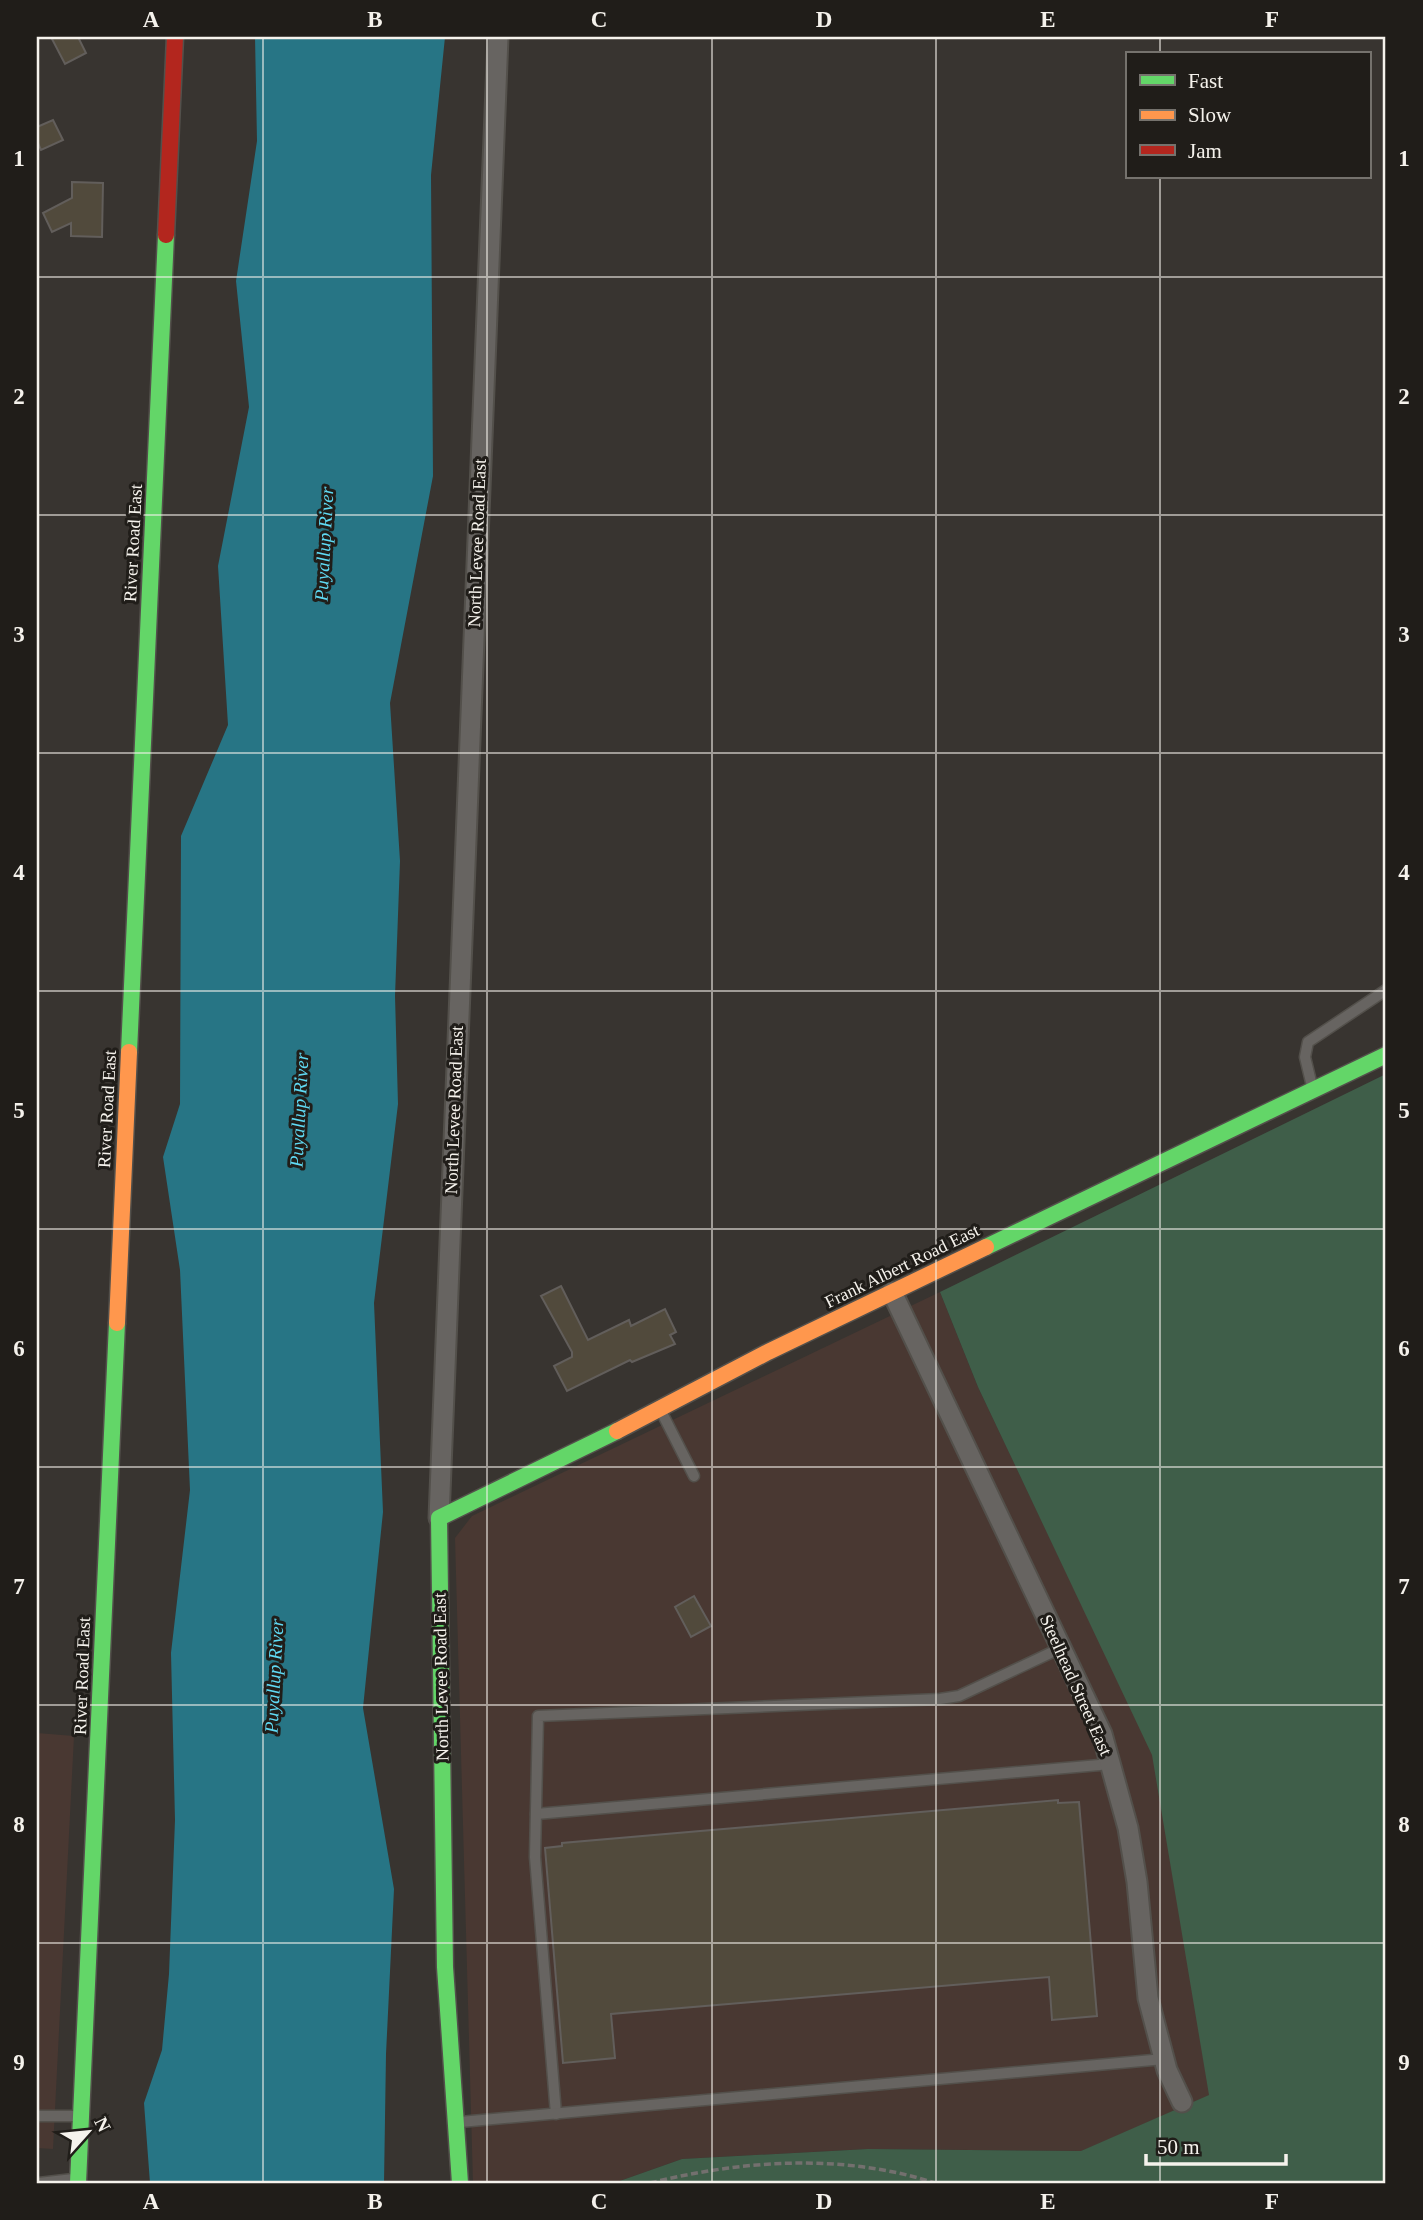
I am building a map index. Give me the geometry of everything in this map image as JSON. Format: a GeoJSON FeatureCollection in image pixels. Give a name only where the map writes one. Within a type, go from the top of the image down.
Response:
{"type":"FeatureCollection","features":[{"type":"Feature","properties":{"kind":"main road","name":"River Road East"},"geometry":{"type":"LineString","coordinates":[[78,2181],[175,37]]}},
{"type":"Feature","properties":{"kind":"main road","name":"Frank Albert Road East"},"geometry":{"type":"LineString","coordinates":[[439,1518],[541,1470],[892,1292],[1386,1055]]}},
{"type":"Feature","properties":{"kind":"main road","name":"North Levee Road East"},"geometry":{"type":"LineString","coordinates":[[439,1518],[445,1966],[460,2183]]}},
{"type":"Feature","properties":{"kind":"street","name":"North Levee Road East"},"geometry":{"type":"LineString","coordinates":[[439,1518],[498,37]]}},
{"type":"Feature","properties":{"kind":"street","name":"Steelhead Street East"},"geometry":{"type":"LineString","coordinates":[[892,1292],[1102,1734],[1137,1882],[1148,1998],[1164,2059],[1182,2102]]}},
{"type":"Feature","properties":{"kind":"lane"},"geometry":{"type":"LineString","coordinates":[[1313,1090],[1305,1057],[1308,1042],[1386,990]]}},
{"type":"Feature","properties":{"kind":"lane"},"geometry":{"type":"LineString","coordinates":[[660,1409],[694,1476]]}},
{"type":"Feature","properties":{"kind":"lane"},"geometry":{"type":"LineString","coordinates":[[556,2113],[535,1857],[538,1716],[940,1699],[959,1696],[1061,1648]]}},
{"type":"Feature","properties":{"kind":"lane"},"geometry":{"type":"LineString","coordinates":[[536,1814],[1111,1764]]}},
{"type":"Feature","properties":{"kind":"lane"},"geometry":{"type":"LineString","coordinates":[[456,2123],[1164,2059]]}},
{"type":"Feature","properties":{"kind":"lane"},"geometry":{"type":"LineString","coordinates":[[37,2116],[81,2116]]}},
{"type":"Feature","properties":{"kind":"lane"},"geometry":{"type":"LineString","coordinates":[[38,2183],[78,2181]]}},
{"type":"Feature","properties":{"kind":"path"},"geometry":{"type":"LineString","coordinates":[[650,2183],[708,2169],[785,2163],[854,2165],[935,2183]]}},
{"type":"Feature","properties":{"kind":"shaded area"},"geometry":{"type":"Polygon","coordinates":[[[940,1292],[978,1387],[1153,1755],[1210,2095],[1082,2151],[868,2149],[682,2159],[614,2183],[473,2183],[455,1538],[472,1516],[940,1292]]]}},
{"type":"Feature","properties":{"kind":"shaded area"},"geometry":{"type":"Polygon","coordinates":[[[37,1733],[74,1736],[53,2149],[37,2148],[37,1733]]]}},
{"type":"Feature","properties":{"kind":"green space"},"geometry":{"type":"Polygon","coordinates":[[[1386,1074],[1386,2183],[614,2183],[682,2159],[868,2149],[1081,2151],[1209,2095],[1152,1755],[978,1387],[940,1292],[1386,1074]]]}},
{"type":"Feature","properties":{"kind":"water","name":"Puyallup River"},"geometry":{"type":"Polygon","coordinates":[[[255,37],[445,37],[431,175],[433,476],[390,703],[400,861],[395,996],[398,1104],[374,1303],[383,1512],[363,1708],[394,1889],[386,2054],[384,2183],[150,2183],[144,2103],[162,2050],[169,1974],[175,1820],[171,1653],[190,1490],[180,1270],[163,1157],[180,1104],[181,836],[228,725],[218,566],[249,407],[236,281],[257,141],[255,37]]]}},
{"type":"Feature","properties":{"kind":"building"},"geometry":{"type":"Polygon","coordinates":[[[51,37],[78,37],[86,53],[65,64],[51,37]]]}},
{"type":"Feature","properties":{"kind":"building"},"geometry":{"type":"Polygon","coordinates":[[[53,120],[63,140],[41,150],[37,141],[37,127],[53,120]]]}},
{"type":"Feature","properties":{"kind":"building"},"geometry":{"type":"Polygon","coordinates":[[[72,182],[103,183],[102,237],[71,236],[71,223],[52,232],[43,213],[72,198],[72,182]]]}},
{"type":"Feature","properties":{"kind":"building"},"geometry":{"type":"Polygon","coordinates":[[[561,1286],[588,1340],[629,1320],[631,1326],[665,1309],[676,1332],[670,1335],[675,1344],[632,1362],[630,1360],[567,1391],[554,1366],[572,1357],[572,1352],[541,1296],[561,1286]]]}},
{"type":"Feature","properties":{"kind":"building"},"geometry":{"type":"Polygon","coordinates":[[[694,1596],[711,1626],[691,1637],[675,1607],[694,1596]]]}},
{"type":"Feature","properties":{"kind":"building"},"geometry":{"type":"Polygon","coordinates":[[[1058,1800],[1058,1803],[1079,1802],[1097,2016],[1052,2020],[1049,1977],[611,2014],[615,2058],[563,2063],[545,1848],[562,1846],[562,1843],[1058,1800]]]}},
{"type":"Feature","properties":{"kind":"traffic: fast"},"geometry":{"type":"LineString","coordinates":[[129,1052],[166,235]]}},
{"type":"Feature","properties":{"kind":"traffic: fast"},"geometry":{"type":"LineString","coordinates":[[986,1247],[1386,1055]]}},
{"type":"Feature","properties":{"kind":"traffic: fast"},"geometry":{"type":"LineString","coordinates":[[78,2183],[117,1323]]}},
{"type":"Feature","properties":{"kind":"traffic: fast"},"geometry":{"type":"LineString","coordinates":[[460,2183],[445,1967],[439,1518],[617,1431]]}},
{"type":"Feature","properties":{"kind":"traffic: slow"},"geometry":{"type":"LineString","coordinates":[[117,1323],[129,1052]]}},
{"type":"Feature","properties":{"kind":"traffic: slow"},"geometry":{"type":"LineString","coordinates":[[617,1431],[768,1352],[986,1247]]}},
{"type":"Feature","properties":{"kind":"traffic: jam"},"geometry":{"type":"LineString","coordinates":[[166,235],[175,37]]}}]}
